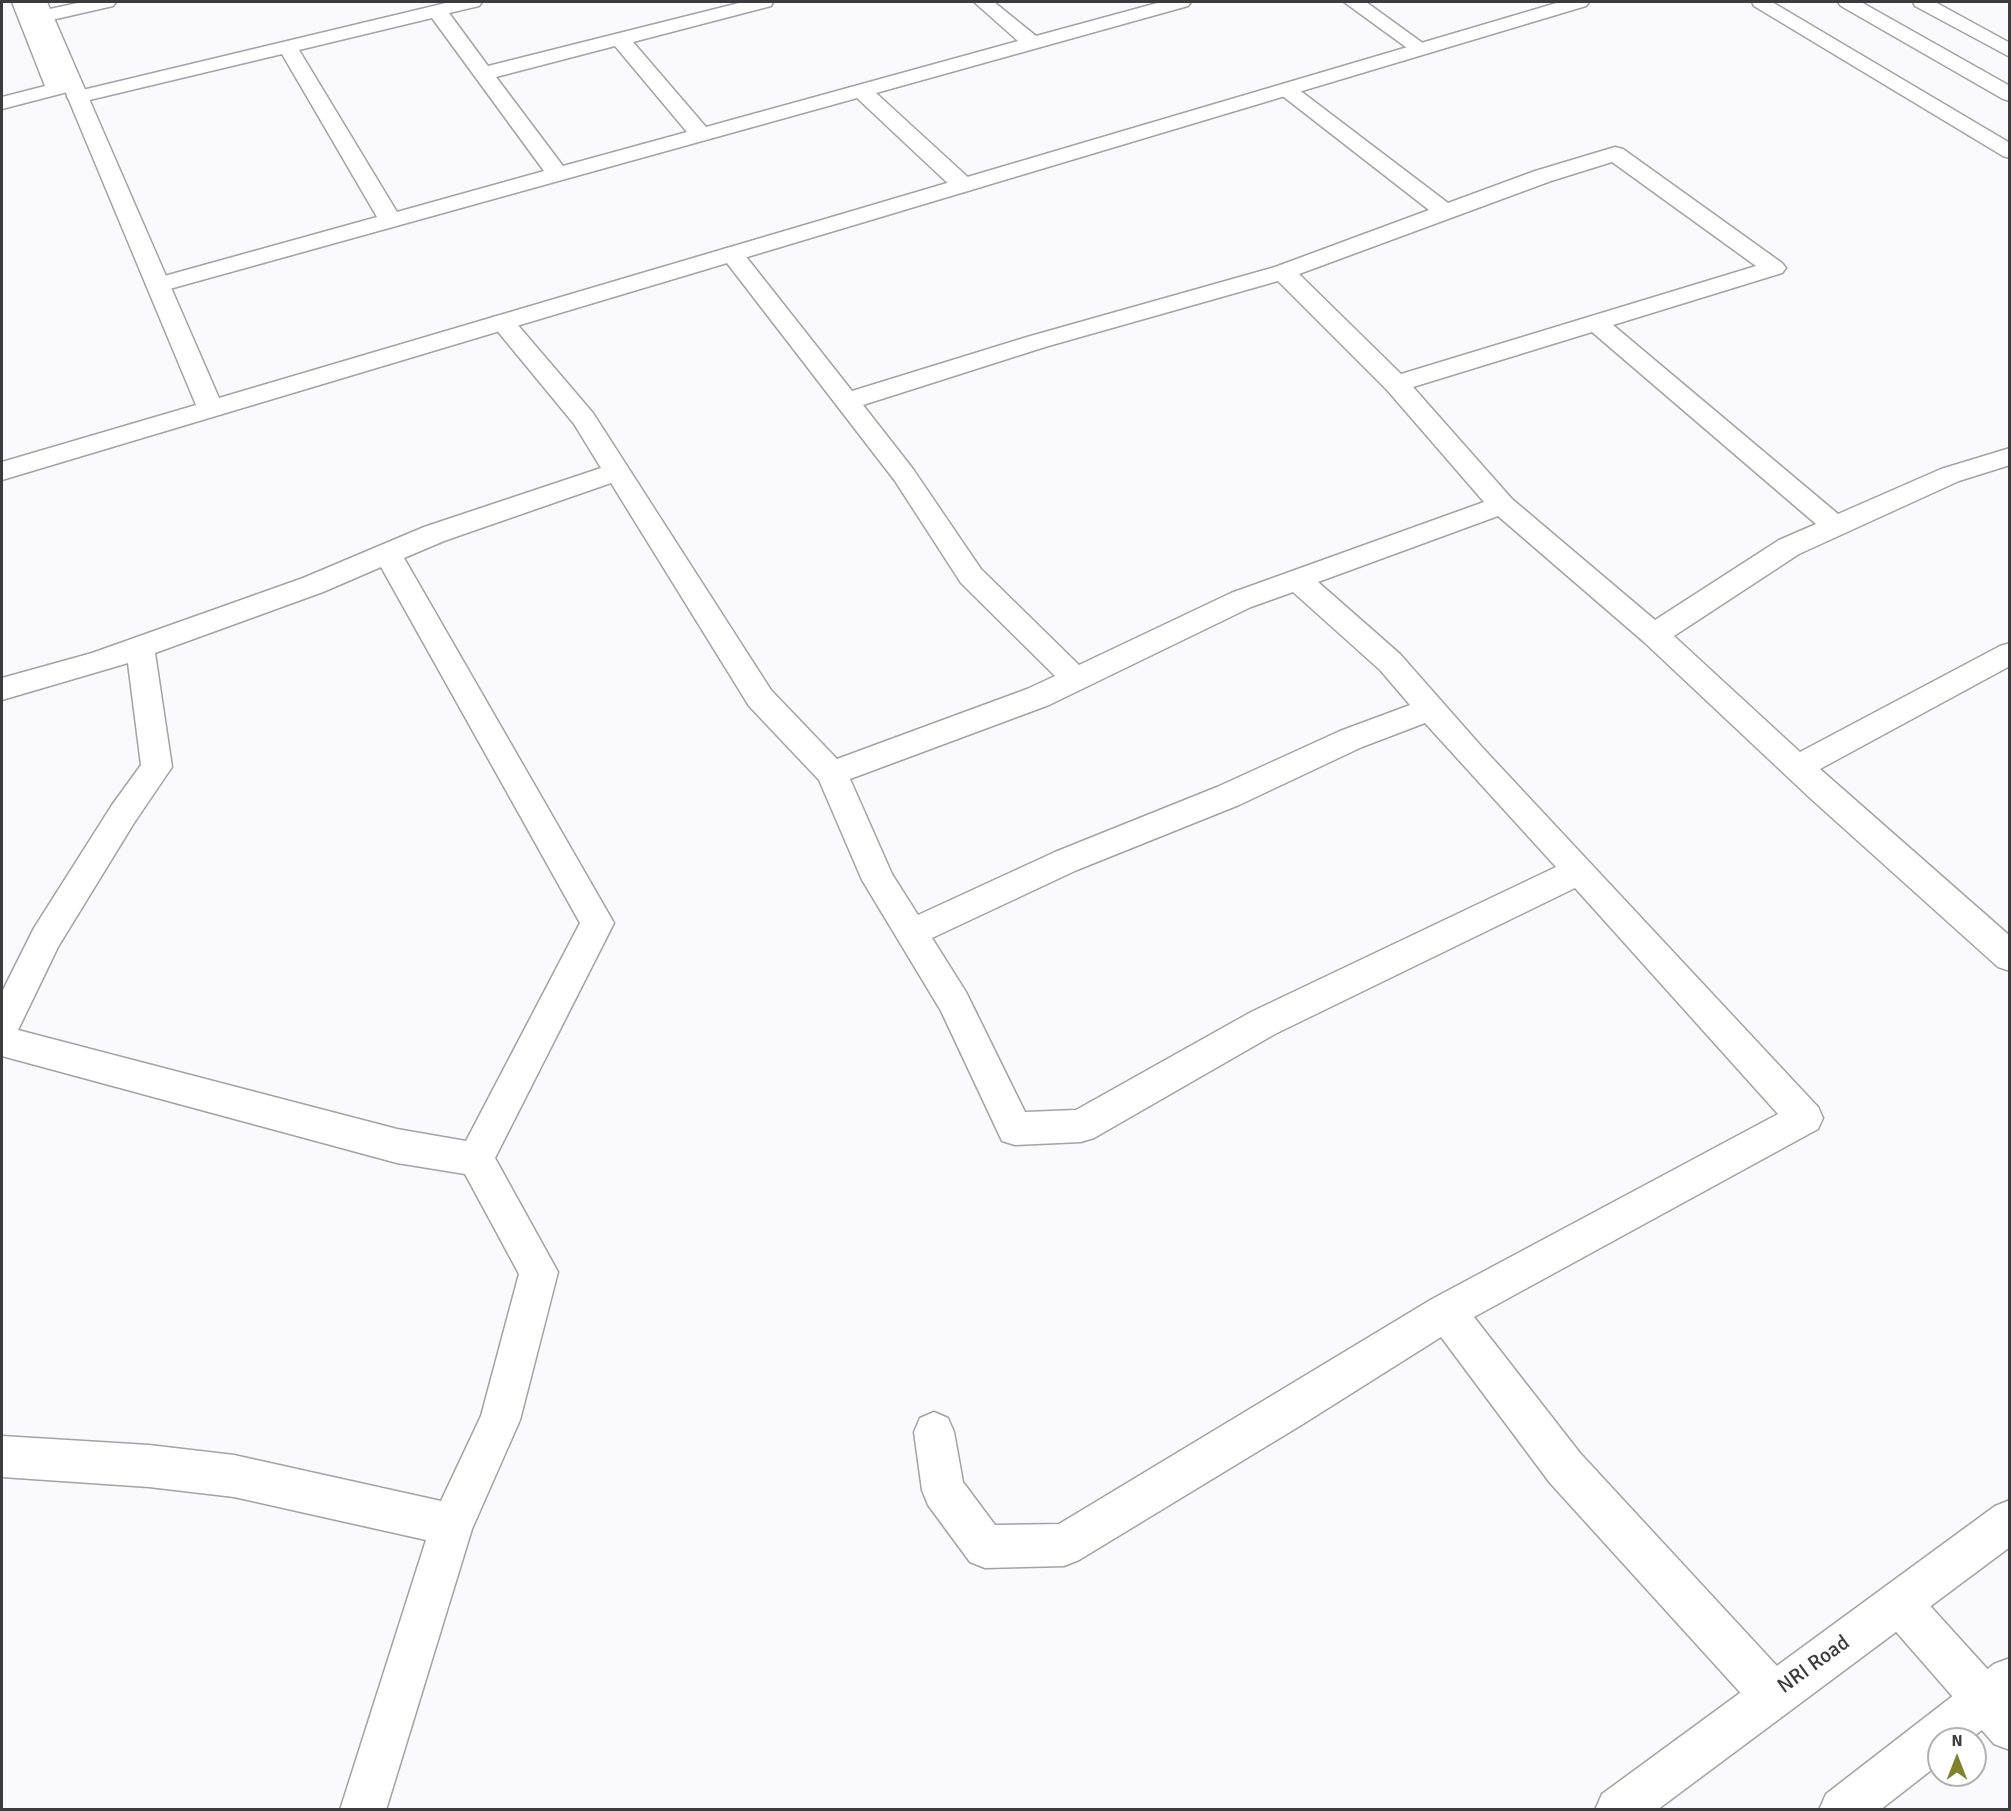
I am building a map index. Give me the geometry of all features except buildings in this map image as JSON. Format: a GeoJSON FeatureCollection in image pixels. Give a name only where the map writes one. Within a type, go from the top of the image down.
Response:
{"type":"FeatureCollection","features":[{"type":"Feature","properties":{"kind":"street"},"geometry":{"type":"LineString","coordinates":[[106,2],[40,9],[68,91],[158,285],[211,409]]}},
{"type":"Feature","properties":{"kind":"street"},"geometry":{"type":"LineString","coordinates":[[68,91],[287,46],[472,2]]}},
{"type":"Feature","properties":{"kind":"street"},"geometry":{"type":"LineString","coordinates":[[483,74],[764,2]]}},
{"type":"Feature","properties":{"kind":"street"},"geometry":{"type":"LineString","coordinates":[[983,2],[1032,43]]}},
{"type":"Feature","properties":{"kind":"street"},"geometry":{"type":"LineString","coordinates":[[158,285],[1032,43],[1153,5],[1181,2]]}},
{"type":"Feature","properties":{"kind":"street"},"geometry":{"type":"LineString","coordinates":[[1354,2],[1421,49]]}},
{"type":"Feature","properties":{"kind":"street"},"geometry":{"type":"LineString","coordinates":[[2,471],[1579,2]]}},
{"type":"Feature","properties":{"kind":"street"},"geometry":{"type":"LineString","coordinates":[[1848,2],[2010,95]]}},
{"type":"Feature","properties":{"kind":"street"},"geometry":{"type":"LineString","coordinates":[[1922,2],[2010,51]]}},
{"type":"Feature","properties":{"kind":"street"},"geometry":{"type":"LineString","coordinates":[[436,10],[557,174]]}},
{"type":"Feature","properties":{"kind":"street"},"geometry":{"type":"LineString","coordinates":[[620,39],[701,135]]}},
{"type":"Feature","properties":{"kind":"street"},"geometry":{"type":"LineString","coordinates":[[287,46],[391,221]]}},
{"type":"Feature","properties":{"kind":"street"},"geometry":{"type":"LineString","coordinates":[[861,90],[963,185]]}},
{"type":"Feature","properties":{"kind":"street"},"geometry":{"type":"LineString","coordinates":[[1287,90],[1445,212]]}},
{"type":"Feature","properties":{"kind":"street"},"geometry":{"type":"LineString","coordinates":[[846,402],[1036,342],[1283,272],[1543,176],[1615,154],[1774,268],[1396,384]]}},
{"type":"Feature","properties":{"kind":"street"},"geometry":{"type":"LineString","coordinates":[[732,254],[904,475],[971,576],[1076,679]]}},
{"type":"Feature","properties":{"kind":"street"},"geometry":{"type":"LineString","coordinates":[[1283,272],[1396,384],[1502,504],[1654,635],[2010,957]]}},
{"type":"Feature","properties":{"kind":"street"},"geometry":{"type":"LineString","coordinates":[[502,322],[584,419],[760,698],[832,773],[878,880],[954,1002],[1015,1129],[1081,1126],[1263,1023],[1579,871]]}},
{"type":"Feature","properties":{"kind":"street"},"geometry":{"type":"LineString","coordinates":[[1597,324],[1835,526]]}},
{"type":"Feature","properties":{"kind":"street"},"geometry":{"type":"LineString","coordinates":[[1654,635],[1789,547],[1950,475],[2010,456]]}},
{"type":"Feature","properties":{"kind":"street"},"geometry":{"type":"LineString","coordinates":[[2,688],[99,662],[313,585],[434,534],[616,472]]}},
{"type":"Feature","properties":{"kind":"street"},"geometry":{"type":"LineString","coordinates":[[832,773],[1038,697],[1241,600],[1502,504]]}},
{"type":"Feature","properties":{"kind":"street"},"geometry":{"type":"LineString","coordinates":[[387,554],[597,923],[476,1159]]}},
{"type":"Feature","properties":{"kind":"street"},"geometry":{"type":"LineString","coordinates":[[934,1432],[943,1490],[985,1547],[1064,1545],[1289,1410],[1446,1312],[1805,1118],[1390,662],[1298,580]]}},
{"type":"Feature","properties":{"kind":"street"},"geometry":{"type":"LineString","coordinates":[[2,1026],[46,938],[123,814],[157,767],[140,647]]}},
{"type":"Feature","properties":{"kind":"street"},"geometry":{"type":"LineString","coordinates":[[1798,767],[2010,653]]}},
{"type":"Feature","properties":{"kind":"street"},"geometry":{"type":"LineString","coordinates":[[911,933],[1066,861],[1228,796],[1351,739],[1431,709]]}},
{"type":"Feature","properties":{"kind":"street"},"geometry":{"type":"LineString","coordinates":[[2,1041],[397,1146],[476,1159]]}},
{"type":"Feature","properties":{"kind":"street"},"geometry":{"type":"LineString","coordinates":[[363,1809],[452,1525],[500,1420],[538,1272],[476,1159]]}},
{"type":"Feature","properties":{"kind":"street"},"geometry":{"type":"LineString","coordinates":[[1446,1312],[1565,1467],[1773,1695]]}},
{"type":"Feature","properties":{"kind":"street"},"geometry":{"type":"LineString","coordinates":[[2,1456],[149,1466],[234,1476],[452,1525]]}},
{"type":"Feature","properties":{"kind":"street","name":"NRI Road"},"geometry":{"type":"LineString","coordinates":[[1618,1809],[2010,1521]]}},
{"type":"Feature","properties":{"kind":"street"},"geometry":{"type":"LineString","coordinates":[[1842,1809],[2001,1702],[1899,1603]]}},
{"type":"Feature","properties":{"kind":"lane"},"geometry":{"type":"LineString","coordinates":[[2,103],[68,91],[21,2]]}},
{"type":"Feature","properties":{"kind":"lane"},"geometry":{"type":"LineString","coordinates":[[1760,2],[2010,152]]}}]}
